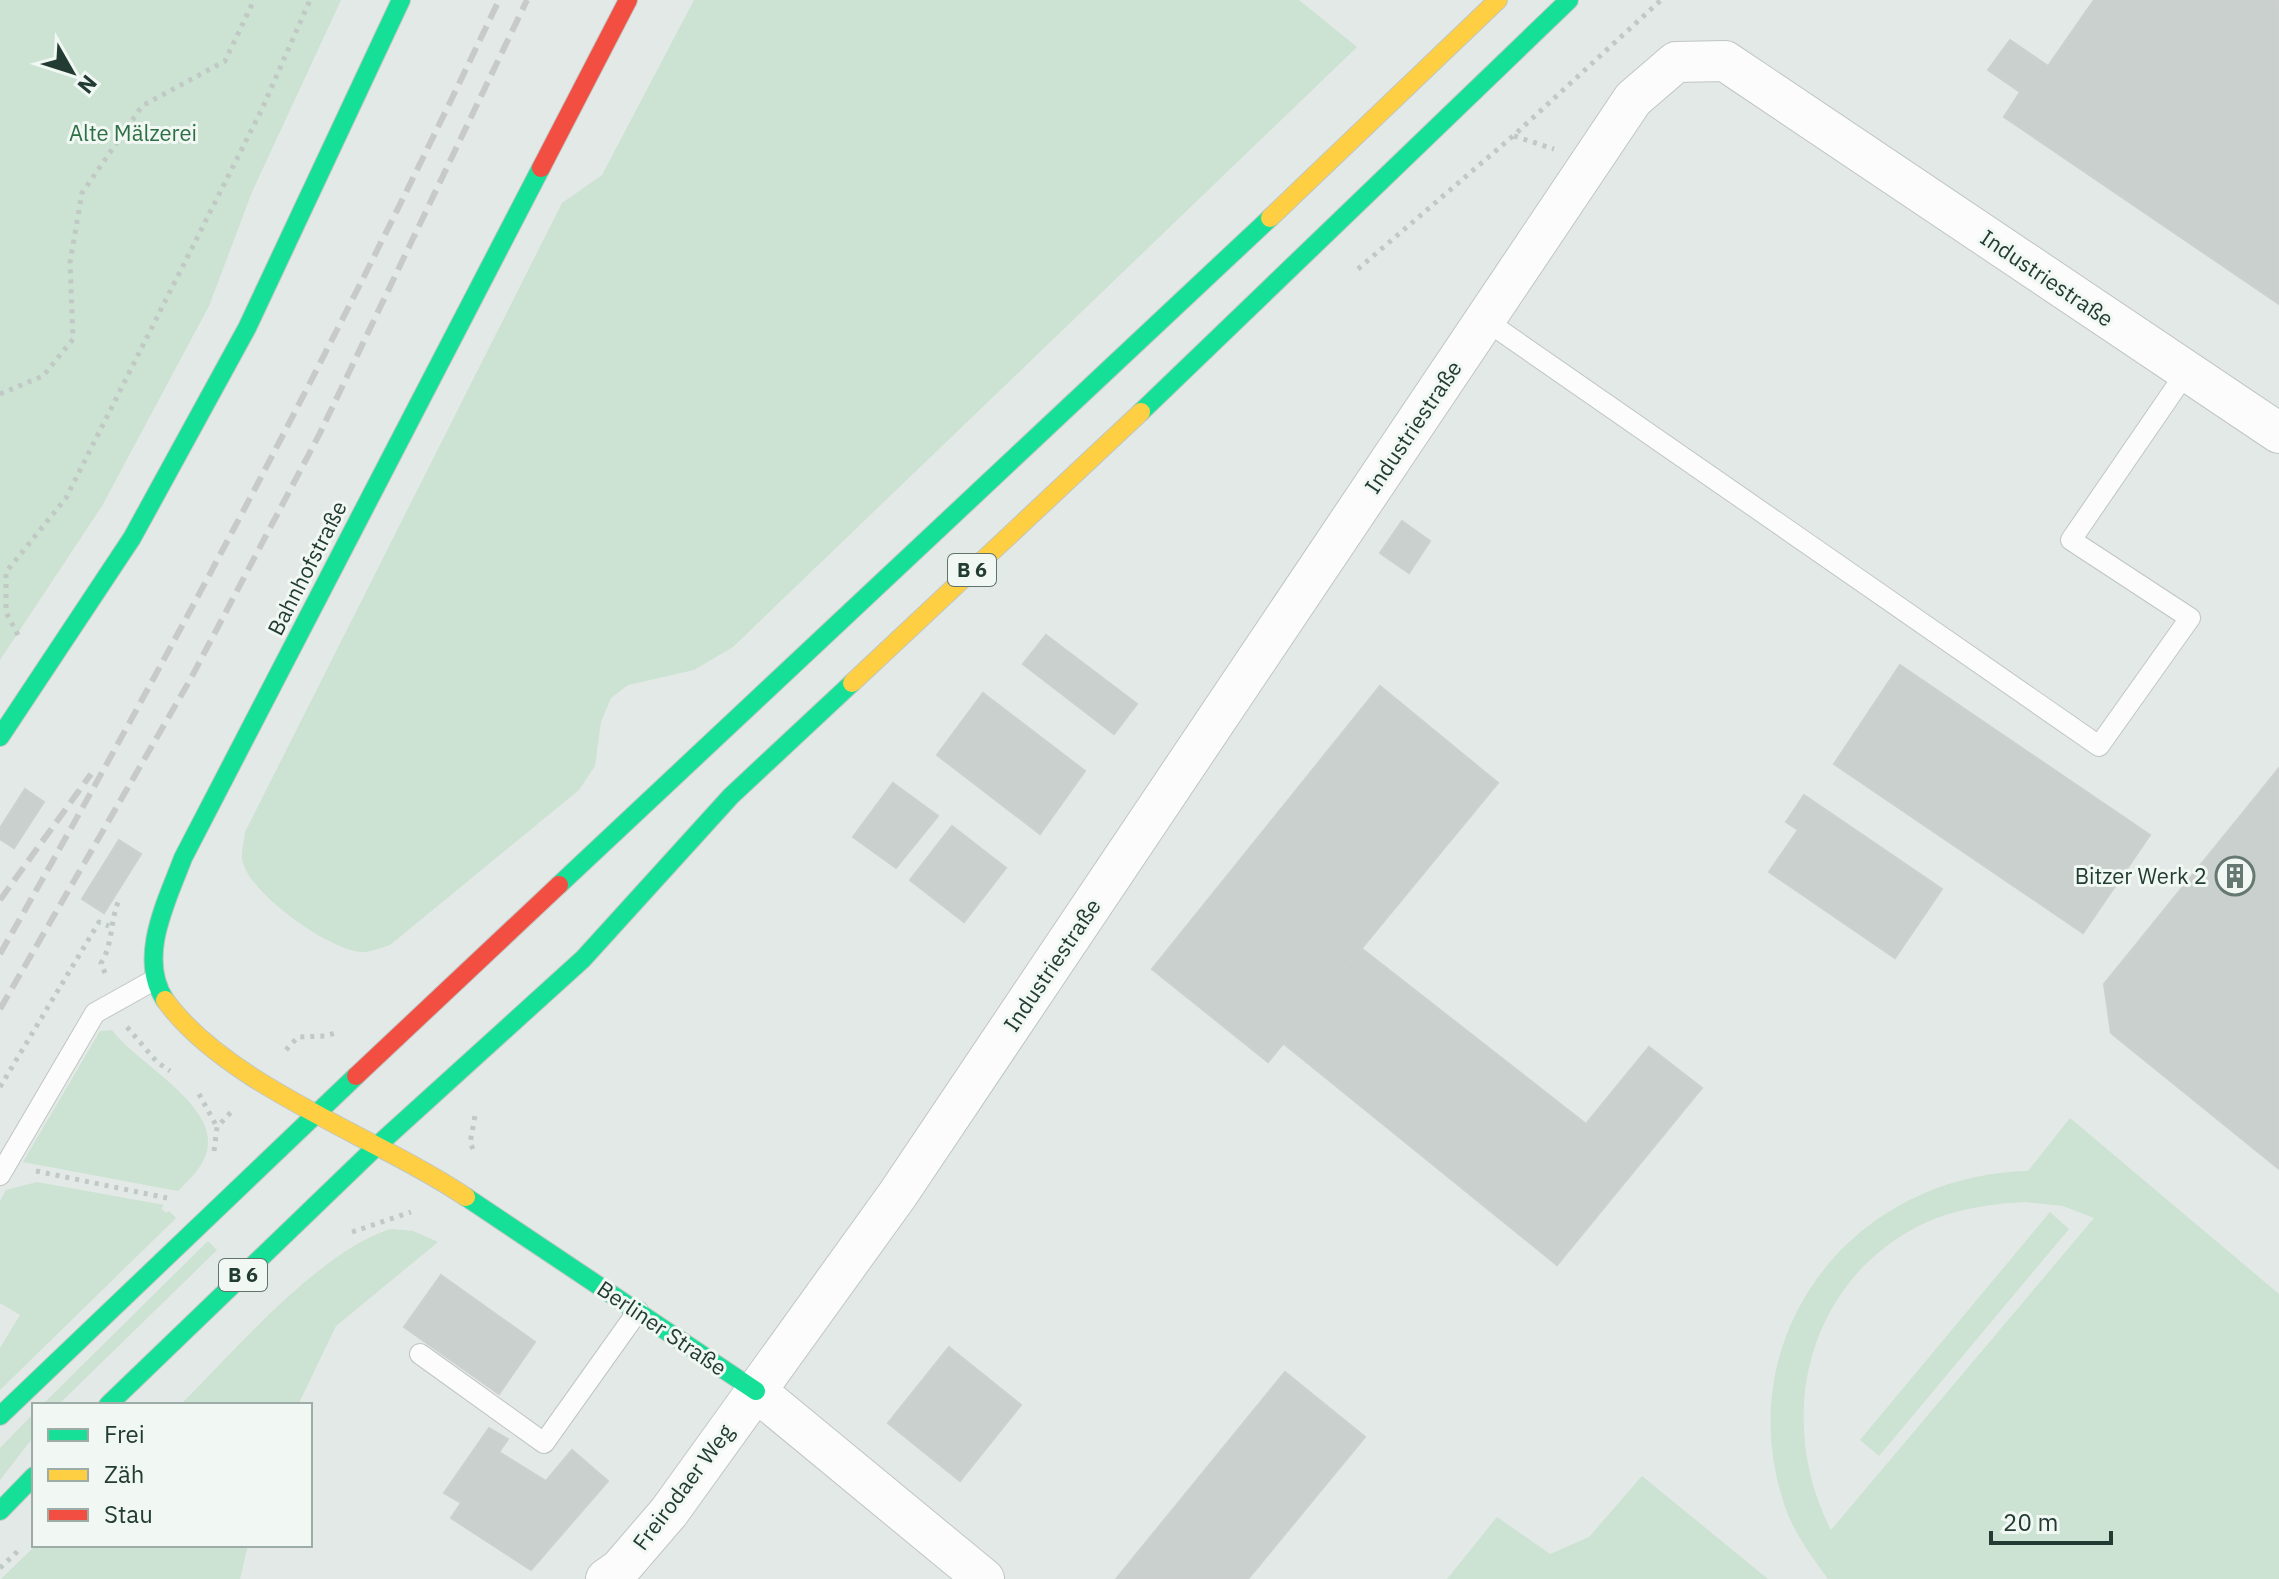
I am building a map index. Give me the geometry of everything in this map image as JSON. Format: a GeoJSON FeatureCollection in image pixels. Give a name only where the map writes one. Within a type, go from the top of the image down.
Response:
{"type":"FeatureCollection","features":[{"type":"Feature","properties":{"kind":"main road"},"geometry":{"type":"LineString","coordinates":[[0,737],[132,538],[239,342],[401,0]]}},
{"type":"Feature","properties":{"kind":"main road","name":"Bahnhofstraße"},"geometry":{"type":"LineString","coordinates":[[154,980],[158,925],[183,858],[628,0]]}},
{"type":"Feature","properties":{"kind":"main road","name":"B 6"},"geometry":{"type":"LineString","coordinates":[[0,1416],[316,1109],[1208,281],[1498,0]]}},
{"type":"Feature","properties":{"kind":"main road","name":"B 6"},"geometry":{"type":"LineString","coordinates":[[110,1403],[379,1144],[583,959],[731,796],[1263,297],[1569,0]]}},
{"type":"Feature","properties":{"kind":"main road"},"geometry":{"type":"LineString","coordinates":[[154,980],[175,1013],[211,1048],[240,1069],[316,1109]]}},
{"type":"Feature","properties":{"kind":"main road","name":"Berliner Straße"},"geometry":{"type":"LineString","coordinates":[[316,1109],[447,1184],[756,1391]]}},
{"type":"Feature","properties":{"kind":"main road"},"geometry":{"type":"LineString","coordinates":[[0,1511],[32,1478]]}},
{"type":"Feature","properties":{"kind":"street","name":"Industriestraße"},"geometry":{"type":"LineString","coordinates":[[756,1391],[898,1194],[1633,99],[1676,62],[1725,61],[2279,433]]}},
{"type":"Feature","properties":{"kind":"street","name":"Freirodaer Weg"},"geometry":{"type":"LineString","coordinates":[[606,1579],[620,1569],[669,1512],[756,1391]]}},
{"type":"Feature","properties":{"kind":"street","name":"Berliner Straße"},"geometry":{"type":"LineString","coordinates":[[756,1391],[984,1579]]}},
{"type":"Feature","properties":{"kind":"lane"},"geometry":{"type":"LineString","coordinates":[[1485,320],[2099,746],[2190,618],[2071,540],[2187,371]]}},
{"type":"Feature","properties":{"kind":"lane"},"geometry":{"type":"LineString","coordinates":[[3,1170],[95,1013],[154,980]]}},
{"type":"Feature","properties":{"kind":"lane"},"geometry":{"type":"LineString","coordinates":[[420,1354],[544,1443],[638,1311]]}},
{"type":"Feature","properties":{"kind":"path"},"geometry":{"type":"LineString","coordinates":[[0,394],[43,376],[73,339],[70,262],[82,193],[142,106],[225,61],[254,0]]}},
{"type":"Feature","properties":{"kind":"path"},"geometry":{"type":"LineString","coordinates":[[21,641],[6,612],[6,572],[66,498],[261,111],[310,0]]}},
{"type":"Feature","properties":{"kind":"path"},"geometry":{"type":"LineString","coordinates":[[1352,274],[1524,125],[1661,0]]}},
{"type":"Feature","properties":{"kind":"path"},"geometry":{"type":"LineString","coordinates":[[0,1087],[99,922],[109,926]]}},
{"type":"Feature","properties":{"kind":"path"},"geometry":{"type":"LineString","coordinates":[[343,1239],[375,1223],[410,1213],[479,1160],[470,1143],[478,1105]]}},
{"type":"Feature","properties":{"kind":"path"},"geometry":{"type":"LineString","coordinates":[[3,1170],[179,1201]]}},
{"type":"Feature","properties":{"kind":"green space","name":"Alte Mälzerei"},"geometry":{"type":"Polygon","coordinates":[[[0,0],[341,0],[252,192],[209,306],[102,506],[0,660],[0,0]]]}},
{"type":"Feature","properties":{"kind":"green space"},"geometry":{"type":"Polygon","coordinates":[[[694,0],[1299,0],[1357,47],[733,647],[694,670],[628,685],[611,698],[601,722],[595,766],[579,790],[390,945],[363,952],[346,949],[311,931],[261,890],[243,863],[245,832],[562,203],[602,175],[694,0]]]}},
{"type":"Feature","properties":{"kind":"green space"},"geometry":{"type":"Polygon","coordinates":[[[112,1030],[189,1101],[201,1117],[207,1134],[207,1151],[199,1168],[178,1191],[23,1162],[100,1031],[112,1030]]]}},
{"type":"Feature","properties":{"kind":"green space"},"geometry":{"type":"Polygon","coordinates":[[[2070,1118],[2279,1294],[2279,1579],[1828,1579],[1800,1538],[1787,1512],[1772,1448],[1773,1387],[1789,1330],[1817,1278],[1857,1235],[1906,1202],[1964,1180],[2028,1171],[2070,1118]],[[2025,1202],[1982,1206],[1926,1222],[1876,1255],[1846,1286],[1825,1322],[1810,1362],[1804,1404],[1805,1446],[1814,1489],[1831,1530],[2094,1218],[2063,1206],[2025,1202]]]}},
{"type":"Feature","properties":{"kind":"green space"},"geometry":{"type":"Polygon","coordinates":[[[37,1182],[164,1205],[161,1208],[176,1218],[0,1390],[0,1348],[20,1315],[0,1303],[0,1201],[6,1190],[37,1182]]]}},
{"type":"Feature","properties":{"kind":"green space"},"geometry":{"type":"Polygon","coordinates":[[[2050,1212],[2069,1229],[1879,1456],[1860,1440],[2050,1212]]]}},
{"type":"Feature","properties":{"kind":"green space"},"geometry":{"type":"Polygon","coordinates":[[[390,1229],[413,1231],[438,1242],[336,1326],[299,1403],[182,1403],[279,1305],[334,1259],[362,1241],[390,1229]]]}},
{"type":"Feature","properties":{"kind":"green space"},"geometry":{"type":"Polygon","coordinates":[[[208,1241],[217,1250],[60,1403],[44,1403],[208,1241]]]}},
{"type":"Feature","properties":{"kind":"green space"},"geometry":{"type":"Polygon","coordinates":[[[32,1415],[32,1439],[0,1480],[0,1448],[32,1415]]]}},
{"type":"Feature","properties":{"kind":"green space"},"geometry":{"type":"Polygon","coordinates":[[[1642,1476],[1768,1579],[1447,1579],[1497,1517],[1550,1554],[1589,1537],[1642,1476]]]}},
{"type":"Feature","properties":{"kind":"green space"},"geometry":{"type":"Polygon","coordinates":[[[34,1547],[248,1547],[240,1579],[1,1579],[34,1547]]]}},
{"type":"Feature","properties":{"kind":"building"},"geometry":{"type":"Polygon","coordinates":[[[2094,0],[2279,0],[2279,304],[2004,117],[2020,92],[1988,70],[2010,40],[2048,66],[2094,0]]]}},
{"type":"Feature","properties":{"kind":"building"},"geometry":{"type":"Polygon","coordinates":[[[1402,521],[1430,541],[1409,573],[1380,553],[1402,521]]]}},
{"type":"Feature","properties":{"kind":"building"},"geometry":{"type":"Polygon","coordinates":[[[1046,635],[1137,704],[1114,734],[1023,664],[1046,635]]]}},
{"type":"Feature","properties":{"kind":"building"},"geometry":{"type":"Polygon","coordinates":[[[1900,665],[2150,835],[2083,933],[1834,764],[1900,665]]]}},
{"type":"Feature","properties":{"kind":"building"},"geometry":{"type":"Polygon","coordinates":[[[1380,686],[1498,783],[1268,1062],[1152,969],[1380,686]]]}},
{"type":"Feature","properties":{"kind":"building"},"geometry":{"type":"Polygon","coordinates":[[[983,693],[1085,771],[1040,834],[937,755],[983,693]]]}},
{"type":"Feature","properties":{"kind":"building","name":"Bitzer Werk 2"},"geometry":{"type":"Polygon","coordinates":[[[2279,768],[2279,1169],[2111,1033],[2104,984],[2279,768]]]}},
{"type":"Feature","properties":{"kind":"building"},"geometry":{"type":"Polygon","coordinates":[[[893,783],[938,816],[896,868],[853,837],[893,783]]]}},
{"type":"Feature","properties":{"kind":"building"},"geometry":{"type":"Polygon","coordinates":[[[25,789],[44,802],[14,848],[0,839],[0,828],[25,789]]]}},
{"type":"Feature","properties":{"kind":"building"},"geometry":{"type":"Polygon","coordinates":[[[1804,795],[1942,889],[1895,958],[1769,872],[1798,830],[1786,822],[1804,795]]]}},
{"type":"Feature","properties":{"kind":"building"},"geometry":{"type":"Polygon","coordinates":[[[952,826],[1006,868],[964,922],[910,880],[952,826]]]}},
{"type":"Feature","properties":{"kind":"building"},"geometry":{"type":"Polygon","coordinates":[[[119,840],[141,854],[104,913],[82,899],[119,840]]]}},
{"type":"Feature","properties":{"kind":"building"},"geometry":{"type":"Polygon","coordinates":[[[1361,948],[1586,1124],[1649,1047],[1702,1088],[1557,1265],[1283,1043],[1361,948]]]}},
{"type":"Feature","properties":{"kind":"building"},"geometry":{"type":"Polygon","coordinates":[[[441,1275],[535,1342],[499,1394],[404,1327],[441,1275]]]}},
{"type":"Feature","properties":{"kind":"building"},"geometry":{"type":"Polygon","coordinates":[[[949,1347],[1021,1405],[960,1481],[888,1423],[949,1347]]]}},
{"type":"Feature","properties":{"kind":"building"},"geometry":{"type":"Polygon","coordinates":[[[1285,1372],[1365,1437],[1248,1579],[1116,1579],[1285,1372]]]}},
{"type":"Feature","properties":{"kind":"building"},"geometry":{"type":"Polygon","coordinates":[[[489,1428],[508,1439],[499,1452],[546,1481],[572,1450],[608,1481],[531,1570],[451,1518],[461,1503],[444,1493],[489,1428]]]}},
{"type":"Feature","properties":{"kind":"railway"},"geometry":{"type":"LineString","coordinates":[[0,954],[196,601],[381,242],[499,0]]}},
{"type":"Feature","properties":{"kind":"railway"},"geometry":{"type":"LineString","coordinates":[[0,1009],[190,680],[320,433],[527,0]]}},
{"type":"Feature","properties":{"kind":"railway"},"geometry":{"type":"LineString","coordinates":[[0,900],[91,774]]}},
{"type":"Feature","properties":{"kind":"traffic: fast"},"geometry":{"type":"LineString","coordinates":[[0,737],[132,538],[247,328],[401,0]]}},
{"type":"Feature","properties":{"kind":"traffic: fast"},"geometry":{"type":"LineString","coordinates":[[1141,412],[1569,0]]}},
{"type":"Feature","properties":{"kind":"traffic: fast"},"geometry":{"type":"LineString","coordinates":[[165,1000],[157,983],[154,948],[163,910],[183,858],[541,168]]}},
{"type":"Feature","properties":{"kind":"traffic: fast"},"geometry":{"type":"LineString","coordinates":[[559,885],[1270,218]]}},
{"type":"Feature","properties":{"kind":"traffic: fast"},"geometry":{"type":"LineString","coordinates":[[110,1403],[379,1144],[583,959],[731,796],[852,683]]}},
{"type":"Feature","properties":{"kind":"traffic: fast"},"geometry":{"type":"LineString","coordinates":[[0,1416],[356,1076]]}},
{"type":"Feature","properties":{"kind":"traffic: fast"},"geometry":{"type":"LineString","coordinates":[[466,1197],[756,1391]]}},
{"type":"Feature","properties":{"kind":"traffic: fast"},"geometry":{"type":"LineString","coordinates":[[0,1511],[32,1478]]}},
{"type":"Feature","properties":{"kind":"traffic: slow"},"geometry":{"type":"LineString","coordinates":[[1270,218],[1498,0]]}},
{"type":"Feature","properties":{"kind":"traffic: slow"},"geometry":{"type":"LineString","coordinates":[[852,683],[1141,412]]}},
{"type":"Feature","properties":{"kind":"traffic: slow"},"geometry":{"type":"LineString","coordinates":[[165,1000],[192,1031],[264,1084],[466,1197]]}},
{"type":"Feature","properties":{"kind":"traffic: jam"},"geometry":{"type":"LineString","coordinates":[[541,168],[628,0]]}},
{"type":"Feature","properties":{"kind":"traffic: jam"},"geometry":{"type":"LineString","coordinates":[[356,1076],[559,885]]}},
{"type":"Feature","properties":{"kind":"place","name":"Bitzer Werk 2"},"geometry":{"type":"Point","coordinates":[2235,876]}}]}
